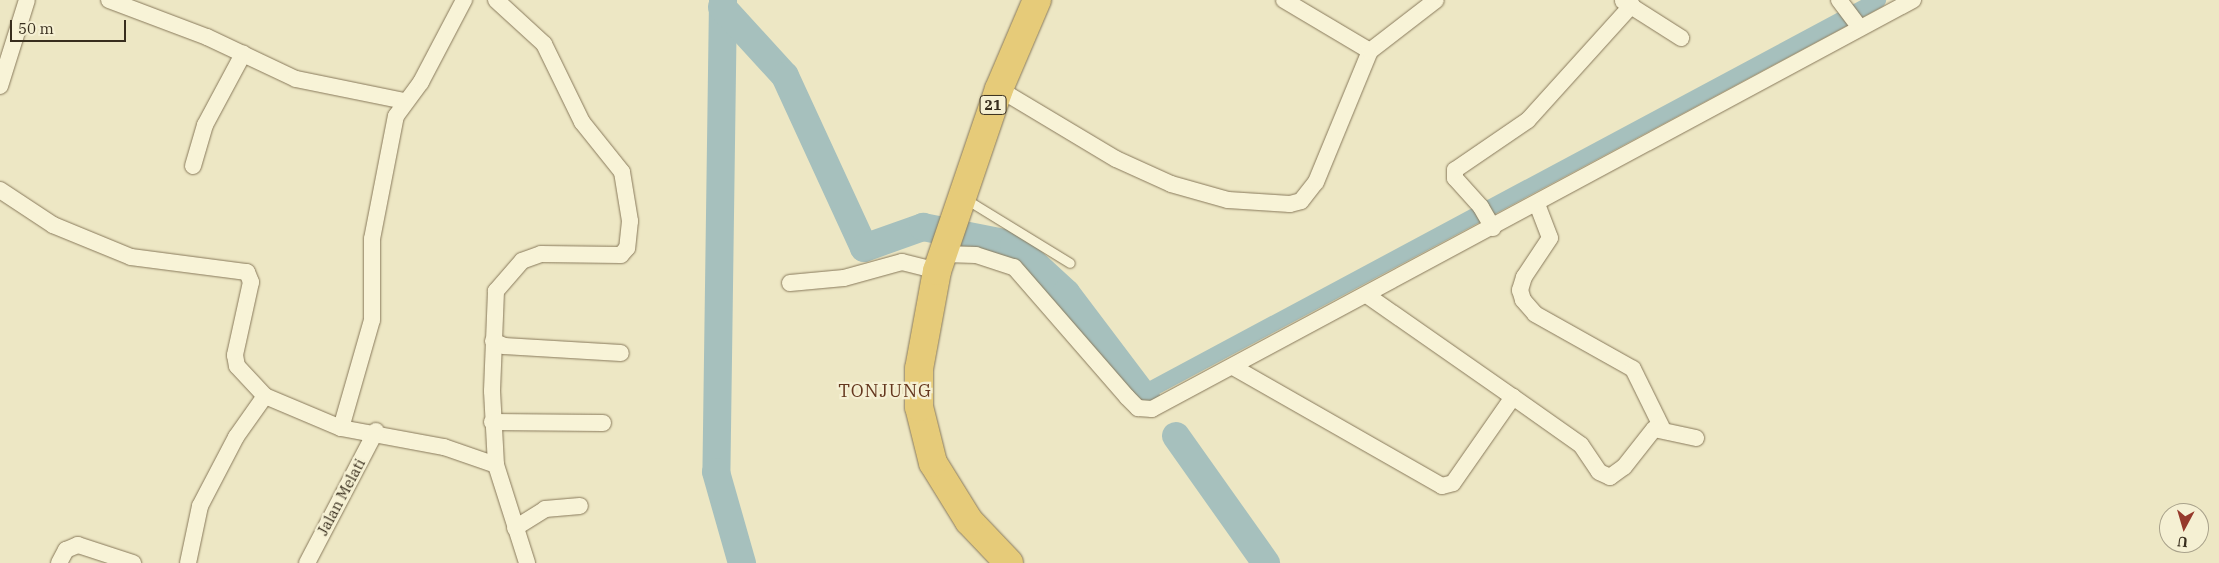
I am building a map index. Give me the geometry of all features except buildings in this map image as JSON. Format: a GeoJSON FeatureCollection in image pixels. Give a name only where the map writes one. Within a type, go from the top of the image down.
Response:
{"type":"FeatureCollection","features":[{"type":"Feature","properties":{"kind":"highway","name":"21"},"geometry":{"type":"LineString","coordinates":[[1009,563],[954,501],[926,445],[919,407],[919,369],[943,257],[959,205],[998,89],[1037,0]]}},
{"type":"Feature","properties":{"kind":"street"},"geometry":{"type":"LineString","coordinates":[[0,86],[27,0]]}},
{"type":"Feature","properties":{"kind":"street"},"geometry":{"type":"LineString","coordinates":[[109,0],[325,88],[404,101]]}},
{"type":"Feature","properties":{"kind":"street"},"geometry":{"type":"LineString","coordinates":[[341,428],[372,320],[372,239],[394,122],[404,101],[421,82],[464,0]]}},
{"type":"Feature","properties":{"kind":"street"},"geometry":{"type":"LineString","coordinates":[[496,0],[544,44],[582,122],[622,172],[630,221],[627,248],[621,255],[541,254],[522,261],[496,291],[506,344],[506,424],[496,465],[522,524],[527,563]]}},
{"type":"Feature","properties":{"kind":"street"},"geometry":{"type":"LineString","coordinates":[[1284,0],[1370,51]]}},
{"type":"Feature","properties":{"kind":"street"},"geometry":{"type":"LineString","coordinates":[[998,89],[1116,159],[1171,184],[1228,200],[1290,204],[1301,201],[1316,182],[1370,51],[1436,0]]}},
{"type":"Feature","properties":{"kind":"street"},"geometry":{"type":"LineString","coordinates":[[790,283],[844,278],[902,262],[943,257],[976,255],[1014,267],[1138,408],[1155,408],[1235,368],[1368,296],[1491,225],[1537,204],[1858,26],[1913,0]]}},
{"type":"Feature","properties":{"kind":"street"},"geometry":{"type":"LineString","coordinates":[[1491,225],[1481,206],[1455,178],[1458,166],[1528,120],[1627,3],[1681,38]]}},
{"type":"Feature","properties":{"kind":"street"},"geometry":{"type":"LineString","coordinates":[[1843,4],[1858,26]]}},
{"type":"Feature","properties":{"kind":"street"},"geometry":{"type":"LineString","coordinates":[[193,166],[205,125],[243,54]]}},
{"type":"Feature","properties":{"kind":"street"},"geometry":{"type":"LineString","coordinates":[[0,190],[53,225],[115,251],[247,272],[251,282],[235,355],[237,366],[265,396],[341,428],[376,431],[496,465]]}},
{"type":"Feature","properties":{"kind":"street"},"geometry":{"type":"LineString","coordinates":[[1537,204],[1550,238],[1524,277],[1520,290],[1523,300],[1535,314],[1633,369],[1662,428]]}},
{"type":"Feature","properties":{"kind":"street"},"geometry":{"type":"LineString","coordinates":[[1368,296],[1581,445],[1599,472],[1610,477],[1624,467],[1649,432],[1662,428],[1696,438]]}},
{"type":"Feature","properties":{"kind":"street"},"geometry":{"type":"LineString","coordinates":[[506,344],[621,353]]}},
{"type":"Feature","properties":{"kind":"street"},"geometry":{"type":"LineString","coordinates":[[1235,368],[1442,486],[1453,483],[1513,397]]}},
{"type":"Feature","properties":{"kind":"street"},"geometry":{"type":"LineString","coordinates":[[188,563],[200,506],[236,437],[265,396]]}},
{"type":"Feature","properties":{"kind":"street"},"geometry":{"type":"LineString","coordinates":[[506,424],[603,423]]}},
{"type":"Feature","properties":{"kind":"street","name":"Jalan Melati"},"geometry":{"type":"LineString","coordinates":[[307,563],[376,431]]}},
{"type":"Feature","properties":{"kind":"street"},"geometry":{"type":"LineString","coordinates":[[522,524],[545,509],[580,506]]}},
{"type":"Feature","properties":{"kind":"street"},"geometry":{"type":"LineString","coordinates":[[59,563],[66,550],[78,545],[133,563]]}},
{"type":"Feature","properties":{"kind":"lane"},"geometry":{"type":"LineString","coordinates":[[959,205],[1070,263]]}},
{"type":"Feature","properties":{"kind":"waterway"},"geometry":{"type":"LineString","coordinates":[[723,0],[716,472],[742,563]]}},
{"type":"Feature","properties":{"kind":"waterway"},"geometry":{"type":"LineString","coordinates":[[1142,394],[1878,0]]}},
{"type":"Feature","properties":{"kind":"waterway"},"geometry":{"type":"LineString","coordinates":[[722,7],[785,76],[864,248],[923,227],[1014,245],[1066,293],[1147,400]]}},
{"type":"Feature","properties":{"kind":"waterway"},"geometry":{"type":"LineString","coordinates":[[1176,436],[1266,563]]}},
{"type":"Feature","properties":{"kind":"district","name":"TONJUNG"},"geometry":{"type":"Point","coordinates":[885,391]}}]}
